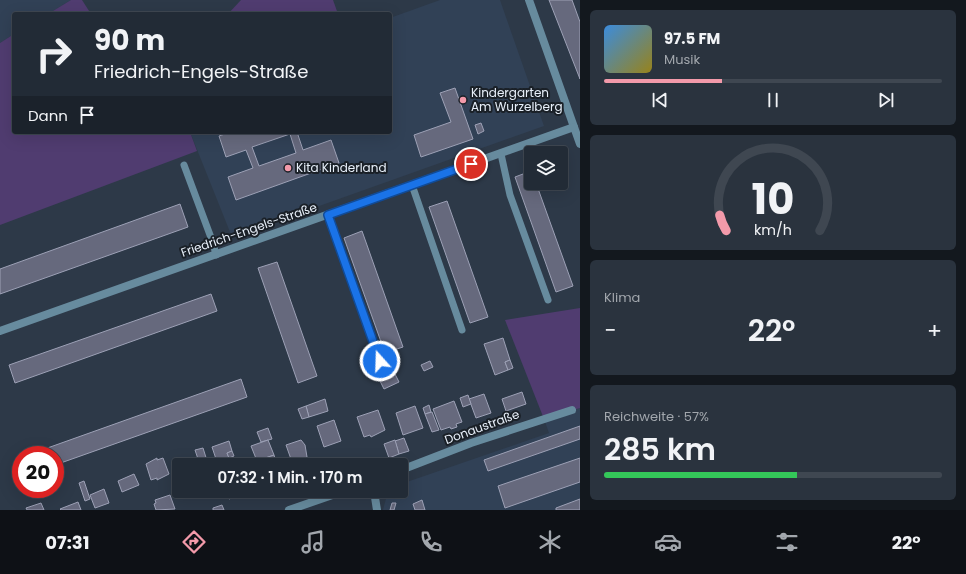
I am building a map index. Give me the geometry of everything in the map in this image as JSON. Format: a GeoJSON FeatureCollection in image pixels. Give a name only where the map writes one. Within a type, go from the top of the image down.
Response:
{"type":"FeatureCollection","features":[{"type":"Feature","properties":{"kind":"street"},"geometry":{"type":"LineString","coordinates":[[529,0],[580,144]]}},
{"type":"Feature","properties":{"kind":"street","name":"Friedrich-Engels-Straße"},"geometry":{"type":"LineString","coordinates":[[0,331],[574,127]]}},
{"type":"Feature","properties":{"kind":"street","name":"Donaustraße"},"geometry":{"type":"LineString","coordinates":[[408,467],[471,444],[572,410]]}},
{"type":"Feature","properties":{"kind":"street"},"geometry":{"type":"LineString","coordinates":[[289,510],[324,498]]}},
{"type":"Feature","properties":{"kind":"street"},"geometry":{"type":"LineString","coordinates":[[375,498],[376,510]]}},
{"type":"Feature","properties":{"kind":"lane"},"geometry":{"type":"LineString","coordinates":[[501,154],[510,195],[548,300]]}},
{"type":"Feature","properties":{"kind":"lane"},"geometry":{"type":"LineString","coordinates":[[184,166],[213,243],[216,255]]}},
{"type":"Feature","properties":{"kind":"lane"},"geometry":{"type":"LineString","coordinates":[[412,185],[462,330]]}},
{"type":"Feature","properties":{"kind":"lane"},"geometry":{"type":"LineString","coordinates":[[328,215],[380,361]]}},
{"type":"Feature","properties":{"kind":"shaded area"},"geometry":{"type":"Polygon","coordinates":[[[0,0],[71,0],[51,12],[12,12],[12,35],[0,43],[0,0]]]}},
{"type":"Feature","properties":{"kind":"shaded area"},"geometry":{"type":"Polygon","coordinates":[[[71,0],[82,0],[90,12],[51,12],[71,0]]]}},
{"type":"Feature","properties":{"kind":"shaded area"},"geometry":{"type":"Polygon","coordinates":[[[241,0],[333,0],[337,12],[230,12],[241,0]]]}},
{"type":"Feature","properties":{"kind":"shaded area","name":"Kindergarten Am Wurzelberg"},"geometry":{"type":"Polygon","coordinates":[[[440,0],[500,0],[544,126],[232,237],[191,134],[392,134],[392,17],[440,0]]]}},
{"type":"Feature","properties":{"kind":"shaded area"},"geometry":{"type":"Polygon","coordinates":[[[12,35],[12,134],[191,134],[197,151],[0,225],[0,43],[12,35]]]}},
{"type":"Feature","properties":{"kind":"shaded area"},"geometry":{"type":"Polygon","coordinates":[[[580,308],[580,408],[544,419],[505,320],[580,308]]]}},
{"type":"Feature","properties":{"kind":"shaded area"},"geometry":{"type":"Polygon","coordinates":[[[580,408],[580,510],[383,510],[386,498],[408,498],[408,482],[549,433],[544,419],[580,408]]]}},
{"type":"Feature","properties":{"kind":"building"},"geometry":{"type":"Polygon","coordinates":[[[549,0],[572,0],[580,22],[580,79],[549,0]]]}},
{"type":"Feature","properties":{"kind":"building"},"geometry":{"type":"Polygon","coordinates":[[[455,88],[473,139],[421,157],[414,135],[451,122],[440,93],[455,88]]]}},
{"type":"Feature","properties":{"kind":"building"},"geometry":{"type":"Polygon","coordinates":[[[481,123],[484,131],[478,134],[475,125],[481,123]]]}},
{"type":"Feature","properties":{"kind":"building"},"geometry":{"type":"Polygon","coordinates":[[[225,134],[290,134],[298,134],[303,150],[331,140],[339,163],[236,200],[228,177],[253,168],[246,150],[226,157],[219,136],[225,134]],[[290,134],[252,147],[259,166],[296,153],[290,134]]]}},
{"type":"Feature","properties":{"kind":"building"},"geometry":{"type":"Polygon","coordinates":[[[524,174],[524,190],[539,190],[573,286],[556,292],[515,177],[524,174]]]}},
{"type":"Feature","properties":{"kind":"building"},"geometry":{"type":"Polygon","coordinates":[[[447,201],[488,317],[470,323],[429,207],[447,201]]]}},
{"type":"Feature","properties":{"kind":"building"},"geometry":{"type":"Polygon","coordinates":[[[180,204],[188,227],[0,294],[0,269],[180,204]]]}},
{"type":"Feature","properties":{"kind":"building"},"geometry":{"type":"Polygon","coordinates":[[[362,231],[403,347],[385,353],[344,238],[362,231]]]}},
{"type":"Feature","properties":{"kind":"building"},"geometry":{"type":"Polygon","coordinates":[[[277,262],[317,376],[298,383],[258,268],[277,262]]]}},
{"type":"Feature","properties":{"kind":"building"},"geometry":{"type":"Polygon","coordinates":[[[211,294],[217,311],[15,383],[9,365],[211,294]]]}},
{"type":"Feature","properties":{"kind":"building"},"geometry":{"type":"Polygon","coordinates":[[[503,338],[510,360],[505,362],[508,370],[495,375],[484,344],[503,338]]]}},
{"type":"Feature","properties":{"kind":"building"},"geometry":{"type":"Polygon","coordinates":[[[510,360],[513,368],[508,370],[505,362],[510,360]]]}},
{"type":"Feature","properties":{"kind":"building"},"geometry":{"type":"Polygon","coordinates":[[[430,361],[433,367],[424,371],[421,365],[430,361]]]}},
{"type":"Feature","properties":{"kind":"building"},"geometry":{"type":"Polygon","coordinates":[[[394,372],[399,382],[384,389],[379,379],[394,372]]]}},
{"type":"Feature","properties":{"kind":"building"},"geometry":{"type":"Polygon","coordinates":[[[241,379],[247,397],[64,462],[64,446],[53,446],[241,379]]]}},
{"type":"Feature","properties":{"kind":"building"},"geometry":{"type":"Polygon","coordinates":[[[522,392],[526,404],[506,411],[502,399],[522,392]]]}},
{"type":"Feature","properties":{"kind":"building"},"geometry":{"type":"Polygon","coordinates":[[[484,394],[491,413],[476,418],[469,399],[484,394]]]}},
{"type":"Feature","properties":{"kind":"building"},"geometry":{"type":"Polygon","coordinates":[[[468,395],[471,404],[463,407],[460,398],[468,395]]]}},
{"type":"Feature","properties":{"kind":"building"},"geometry":{"type":"Polygon","coordinates":[[[325,399],[328,411],[309,417],[306,406],[325,399]]]}},
{"type":"Feature","properties":{"kind":"building"},"geometry":{"type":"Polygon","coordinates":[[[454,401],[462,422],[456,424],[457,427],[451,429],[450,427],[441,430],[433,409],[454,401]]]}},
{"type":"Feature","properties":{"kind":"building"},"geometry":{"type":"Polygon","coordinates":[[[429,405],[431,412],[425,414],[423,408],[429,405]]]}},
{"type":"Feature","properties":{"kind":"building"},"geometry":{"type":"Polygon","coordinates":[[[306,406],[309,417],[302,419],[298,409],[306,406]]]}},
{"type":"Feature","properties":{"kind":"building"},"geometry":{"type":"Polygon","coordinates":[[[415,406],[423,428],[403,435],[396,413],[415,406]]]}},
{"type":"Feature","properties":{"kind":"building"},"geometry":{"type":"Polygon","coordinates":[[[378,410],[385,430],[371,437],[370,435],[364,437],[357,417],[378,410]]]}},
{"type":"Feature","properties":{"kind":"building"},"geometry":{"type":"Polygon","coordinates":[[[432,412],[439,430],[432,432],[425,414],[432,412]]]}},
{"type":"Feature","properties":{"kind":"building"},"geometry":{"type":"Polygon","coordinates":[[[334,420],[341,441],[324,447],[317,426],[334,420]]]}},
{"type":"Feature","properties":{"kind":"building"},"geometry":{"type":"Polygon","coordinates":[[[580,426],[580,439],[488,471],[484,460],[580,426]]]}},
{"type":"Feature","properties":{"kind":"building"},"geometry":{"type":"Polygon","coordinates":[[[268,428],[272,439],[261,442],[257,432],[268,428]]]}},
{"type":"Feature","properties":{"kind":"building"},"geometry":{"type":"Polygon","coordinates":[[[404,438],[409,451],[399,454],[395,441],[404,438]]]}},
{"type":"Feature","properties":{"kind":"building"},"geometry":{"type":"Polygon","coordinates":[[[268,440],[274,455],[266,458],[256,458],[251,446],[268,440]]]}},
{"type":"Feature","properties":{"kind":"building"},"geometry":{"type":"Polygon","coordinates":[[[301,440],[305,445],[307,457],[291,458],[286,445],[301,440]]]}},
{"type":"Feature","properties":{"kind":"building"},"geometry":{"type":"Polygon","coordinates":[[[395,440],[399,454],[389,458],[384,444],[395,440]]]}},
{"type":"Feature","properties":{"kind":"building"},"geometry":{"type":"Polygon","coordinates":[[[229,441],[232,451],[227,453],[229,458],[216,458],[212,447],[229,441]]]}},
{"type":"Feature","properties":{"kind":"building"},"geometry":{"type":"Polygon","coordinates":[[[203,448],[206,458],[198,458],[195,450],[203,448]]]}},
{"type":"Feature","properties":{"kind":"building"},"geometry":{"type":"Polygon","coordinates":[[[232,451],[234,456],[229,458],[227,453],[232,451]]]}},
{"type":"Feature","properties":{"kind":"building"},"geometry":{"type":"Polygon","coordinates":[[[274,455],[275,458],[266,458],[274,455]]]}},
{"type":"Feature","properties":{"kind":"building"},"geometry":{"type":"Polygon","coordinates":[[[157,458],[157,460],[163,458],[169,474],[157,480],[157,478],[151,480],[146,464],[157,458]]]}},
{"type":"Feature","properties":{"kind":"building"},"geometry":{"type":"Polygon","coordinates":[[[580,458],[580,482],[505,508],[498,486],[580,458]]]}},
{"type":"Feature","properties":{"kind":"building"},"geometry":{"type":"Polygon","coordinates":[[[134,474],[139,485],[122,492],[118,481],[134,474]]]}},
{"type":"Feature","properties":{"kind":"building"},"geometry":{"type":"Polygon","coordinates":[[[84,481],[90,499],[85,501],[79,483],[84,481]]]}},
{"type":"Feature","properties":{"kind":"building"},"geometry":{"type":"Polygon","coordinates":[[[104,489],[109,503],[95,508],[90,495],[104,489]]]}},
{"type":"Feature","properties":{"kind":"building"},"geometry":{"type":"Polygon","coordinates":[[[170,495],[175,509],[156,510],[154,504],[156,503],[155,500],[170,495]]]}},
{"type":"Feature","properties":{"kind":"building"},"geometry":{"type":"Polygon","coordinates":[[[580,499],[580,510],[556,510],[556,508],[580,499]]]}},
{"type":"Feature","properties":{"kind":"building"},"geometry":{"type":"Polygon","coordinates":[[[422,500],[425,510],[415,510],[413,504],[422,500]]]}},
{"type":"Feature","properties":{"kind":"building"},"geometry":{"type":"Polygon","coordinates":[[[78,502],[81,510],[60,509],[78,502]]]}},
{"type":"Feature","properties":{"kind":"building"},"geometry":{"type":"Polygon","coordinates":[[[41,503],[44,510],[27,510],[26,508],[41,503]]]}},
{"type":"Feature","properties":{"kind":"building"},"geometry":{"type":"Polygon","coordinates":[[[392,503],[396,503],[394,510],[390,510],[392,503]]]}},
{"type":"Feature","properties":{"kind":"building"},"geometry":{"type":"Polygon","coordinates":[[[222,505],[224,510],[213,510],[213,508],[222,505]]]}},
{"type":"Feature","properties":{"kind":"place","name":"Kindergarten Am Wurzelberg"},"geometry":{"type":"Point","coordinates":[463,100]}},
{"type":"Feature","properties":{"kind":"place","name":"Kita Kinderland"},"geometry":{"type":"Point","coordinates":[288,168]}},
{"type":"Feature","properties":{"kind":"route"},"geometry":{"type":"LineString","coordinates":[[380,361],[328,215],[471,164]]}}]}
